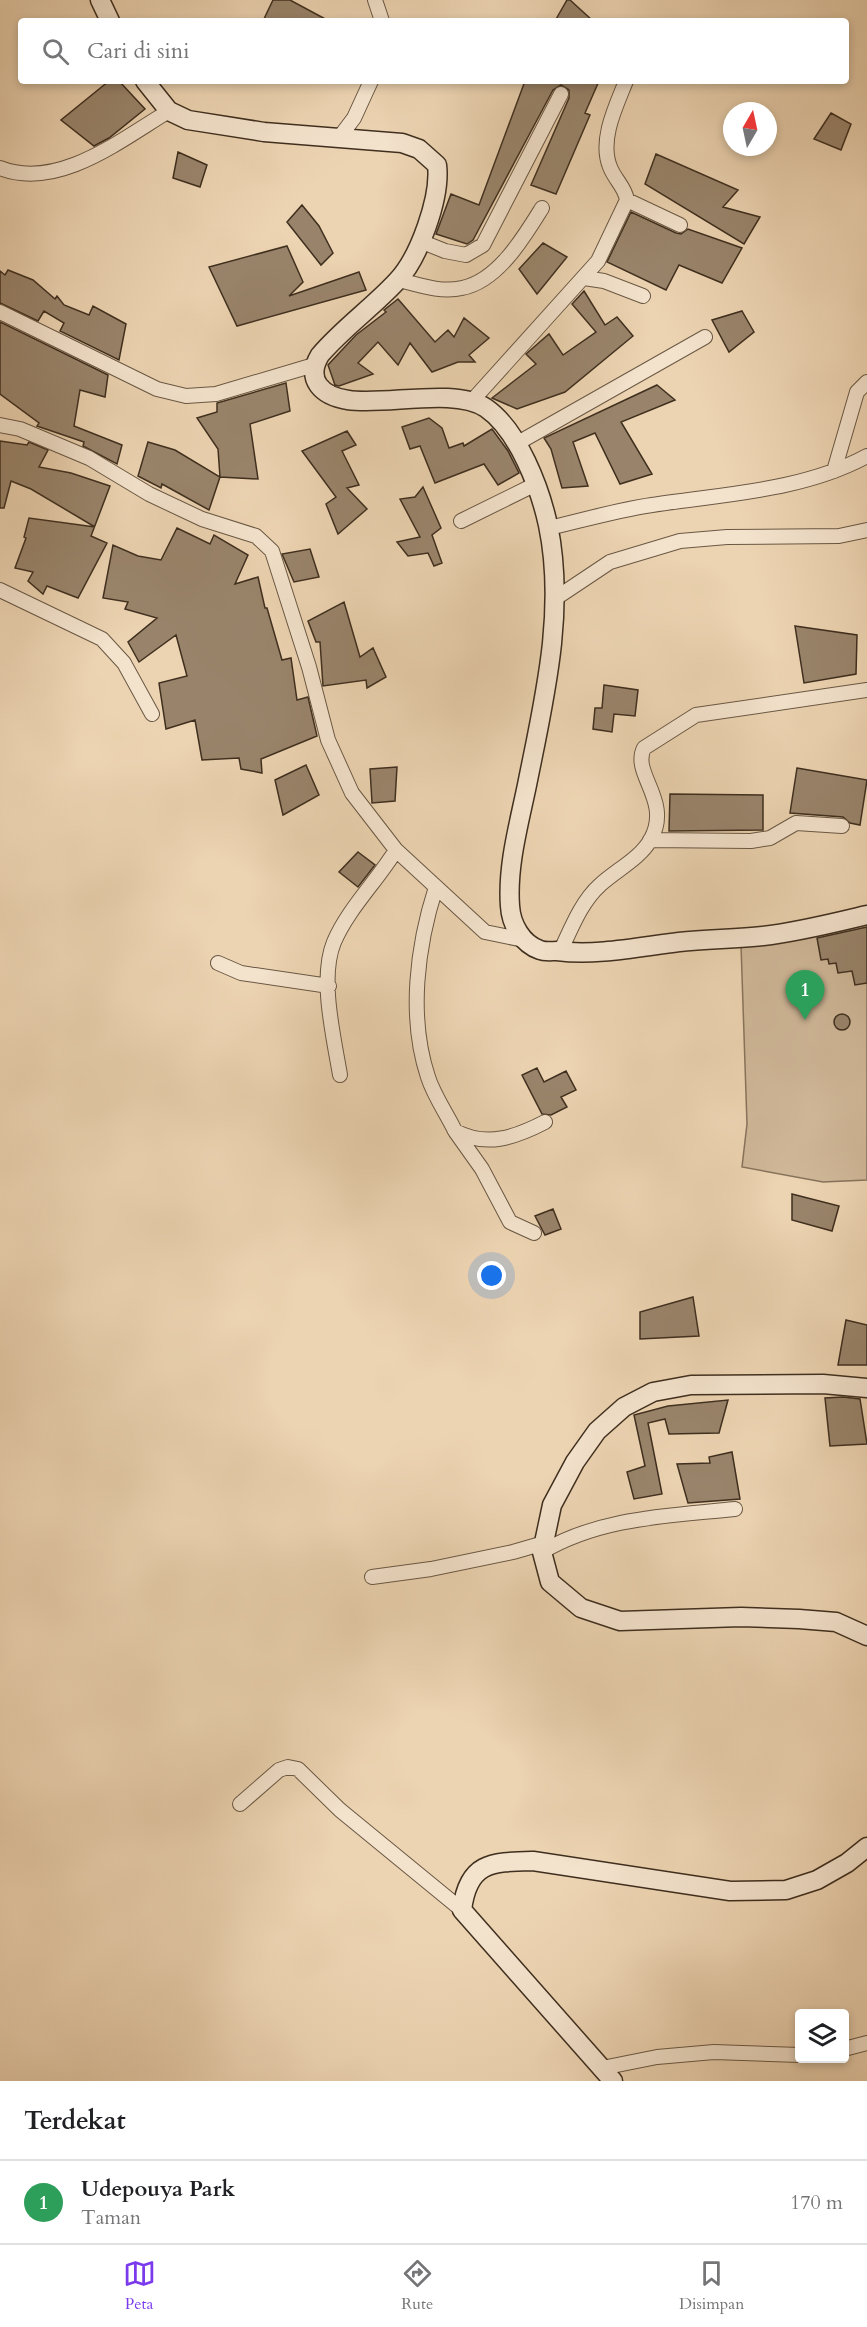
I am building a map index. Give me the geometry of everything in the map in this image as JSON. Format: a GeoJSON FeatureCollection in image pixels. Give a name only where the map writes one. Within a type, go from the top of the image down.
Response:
{"type":"FeatureCollection","features":[{"type":"Feature","properties":{"kind":"street"},"geometry":{"type":"LineString","coordinates":[[100,0],[109,18]]}},
{"type":"Feature","properties":{"kind":"street"},"geometry":{"type":"LineString","coordinates":[[375,0],[381,18]]}},
{"type":"Feature","properties":{"kind":"street"},"geometry":{"type":"LineString","coordinates":[[0,312],[157,389],[186,396],[227,391],[314,365],[334,339],[399,280],[420,241],[439,177],[437,165],[431,156],[402,143],[232,128],[188,120],[169,111],[147,84]]}},
{"type":"Feature","properties":{"kind":"street"},"geometry":{"type":"LineString","coordinates":[[339,138],[354,118],[370,84]]}},
{"type":"Feature","properties":{"kind":"street"},"geometry":{"type":"LineString","coordinates":[[471,402],[598,261],[627,200],[625,191],[610,166],[608,145],[610,120],[625,84]]}},
{"type":"Feature","properties":{"kind":"street"},"geometry":{"type":"LineString","coordinates":[[420,241],[445,251],[466,255],[483,245],[561,94]]}},
{"type":"Feature","properties":{"kind":"street"},"geometry":{"type":"LineString","coordinates":[[0,168],[12,172],[38,174],[84,161],[169,111]]}},
{"type":"Feature","properties":{"kind":"street"},"geometry":{"type":"LineString","coordinates":[[627,200],[680,225]]}},
{"type":"Feature","properties":{"kind":"street"},"geometry":{"type":"LineString","coordinates":[[399,280],[435,289],[462,288],[478,282],[502,264],[542,208]]}},
{"type":"Feature","properties":{"kind":"street"},"geometry":{"type":"LineString","coordinates":[[584,278],[604,281],[643,296]]}},
{"type":"Feature","properties":{"kind":"street"},"geometry":{"type":"LineString","coordinates":[[516,444],[705,337]]}},
{"type":"Feature","properties":{"kind":"street"},"geometry":{"type":"LineString","coordinates":[[314,365],[319,388],[330,395],[349,401],[425,399],[471,402],[486,408],[503,423],[536,484],[549,528],[556,572],[556,598],[552,645],[514,843],[510,884],[510,908],[514,927],[524,940]]}},
{"type":"Feature","properties":{"kind":"street"},"geometry":{"type":"LineString","coordinates":[[834,471],[857,392],[867,382]]}},
{"type":"Feature","properties":{"kind":"street"},"geometry":{"type":"LineString","coordinates":[[0,425],[20,429],[89,458],[149,494],[202,519],[256,536],[272,551],[309,667],[332,751],[352,793],[396,850],[485,932],[524,940],[540,950],[573,954],[765,935],[867,915]]}},
{"type":"Feature","properties":{"kind":"street"},"geometry":{"type":"LineString","coordinates":[[549,528],[650,505],[778,486],[834,471],[867,456]]}},
{"type":"Feature","properties":{"kind":"street"},"geometry":{"type":"LineString","coordinates":[[461,521],[536,484]]}},
{"type":"Feature","properties":{"kind":"street"},"geometry":{"type":"LineString","coordinates":[[556,598],[610,562],[680,541],[727,537],[839,536],[867,530]]}},
{"type":"Feature","properties":{"kind":"street"},"geometry":{"type":"LineString","coordinates":[[0,590],[102,639],[124,663],[152,714]]}},
{"type":"Feature","properties":{"kind":"street"},"geometry":{"type":"LineString","coordinates":[[560,952],[585,902],[650,840],[659,817],[641,754],[651,742],[696,715],[867,690]]}},
{"type":"Feature","properties":{"kind":"street"},"geometry":{"type":"LineString","coordinates":[[650,840],[751,841],[770,838],[796,823],[842,826]]}},
{"type":"Feature","properties":{"kind":"street"},"geometry":{"type":"LineString","coordinates":[[340,1075],[329,986],[333,944],[354,909],[396,850]]}},
{"type":"Feature","properties":{"kind":"street"},"geometry":{"type":"LineString","coordinates":[[436,886],[423,932],[415,1011],[428,1078],[456,1131],[482,1169],[510,1222],[534,1233]]}},
{"type":"Feature","properties":{"kind":"street"},"geometry":{"type":"LineString","coordinates":[[218,963],[241,973],[329,986]]}},
{"type":"Feature","properties":{"kind":"street"},"geometry":{"type":"LineString","coordinates":[[456,1131],[464,1135],[492,1140],[513,1137],[545,1122]]}},
{"type":"Feature","properties":{"kind":"street"},"geometry":{"type":"LineString","coordinates":[[867,1388],[823,1384],[734,1384],[691,1385],[653,1392],[624,1407],[597,1431],[575,1462],[552,1505],[543,1547],[550,1581],[581,1608],[620,1621],[741,1617],[799,1619],[836,1622],[867,1636]]}},
{"type":"Feature","properties":{"kind":"street"},"geometry":{"type":"LineString","coordinates":[[372,1577],[431,1569],[543,1547],[596,1527],[735,1509]]}},
{"type":"Feature","properties":{"kind":"street"},"geometry":{"type":"LineString","coordinates":[[240,1804],[279,1770],[288,1767],[298,1769],[340,1810],[462,1910],[608,2075],[657,2057],[714,2052],[795,2055]]}},
{"type":"Feature","properties":{"kind":"street"},"geometry":{"type":"LineString","coordinates":[[462,1910],[464,1894],[472,1876],[484,1866],[500,1862],[533,1861],[730,1892],[786,1890],[817,1880],[847,1863],[867,1847]]}},
{"type":"Feature","properties":{"kind":"street"},"geometry":{"type":"LineString","coordinates":[[849,2048],[867,2043]]}},
{"type":"Feature","properties":{"kind":"shaded area"},"geometry":{"type":"Polygon","coordinates":[[[867,911],[867,1180],[823,1182],[742,1167],[747,1124],[741,945],[867,911]]]}},
{"type":"Feature","properties":{"kind":"building"},"geometry":{"type":"Polygon","coordinates":[[[273,0],[290,0],[323,18],[264,18],[273,0]]]}},
{"type":"Feature","properties":{"kind":"building"},"geometry":{"type":"Polygon","coordinates":[[[567,0],[570,0],[590,18],[557,18],[567,0]]]}},
{"type":"Feature","properties":{"kind":"building"},"geometry":{"type":"Polygon","coordinates":[[[105,84],[122,84],[145,109],[109,138],[94,146],[61,120],[105,84]]]}},
{"type":"Feature","properties":{"kind":"building"},"geometry":{"type":"Polygon","coordinates":[[[524,84],[598,84],[585,113],[590,115],[556,194],[531,185],[569,98],[569,90],[561,85],[553,90],[473,240],[467,244],[436,234],[451,194],[479,205],[524,84]]]}},
{"type":"Feature","properties":{"kind":"building"},"geometry":{"type":"Polygon","coordinates":[[[831,113],[851,124],[841,150],[814,139],[831,113]]]}},
{"type":"Feature","properties":{"kind":"building"},"geometry":{"type":"Polygon","coordinates":[[[178,152],[207,165],[200,187],[173,178],[178,152]]]}},
{"type":"Feature","properties":{"kind":"building"},"geometry":{"type":"Polygon","coordinates":[[[656,154],[738,190],[723,207],[760,217],[744,244],[645,184],[656,154]]]}},
{"type":"Feature","properties":{"kind":"building"},"geometry":{"type":"Polygon","coordinates":[[[302,205],[319,226],[333,253],[321,265],[287,222],[302,205]]]}},
{"type":"Feature","properties":{"kind":"building"},"geometry":{"type":"Polygon","coordinates":[[[631,212],[676,233],[681,234],[688,229],[742,248],[722,283],[679,265],[666,290],[607,262],[631,212]]]}},
{"type":"Feature","properties":{"kind":"building"},"geometry":{"type":"Polygon","coordinates":[[[543,243],[567,257],[537,294],[519,269],[543,243]]]}},
{"type":"Feature","properties":{"kind":"building"},"geometry":{"type":"Polygon","coordinates":[[[287,246],[303,282],[289,296],[359,272],[366,290],[237,326],[209,267],[287,246]]]}},
{"type":"Feature","properties":{"kind":"building"},"geometry":{"type":"Polygon","coordinates":[[[8,270],[33,280],[55,299],[57,296],[64,305],[89,315],[93,306],[126,324],[119,360],[60,331],[64,323],[44,311],[38,321],[0,303],[0,271],[5,275],[8,270]]]}},
{"type":"Feature","properties":{"kind":"building"},"geometry":{"type":"Polygon","coordinates":[[[584,291],[605,325],[617,317],[633,336],[565,392],[517,409],[492,398],[536,364],[526,354],[549,334],[563,355],[596,332],[572,304],[584,291]]]}},
{"type":"Feature","properties":{"kind":"building"},"geometry":{"type":"Polygon","coordinates":[[[398,299],[435,342],[448,330],[454,337],[464,318],[489,338],[469,355],[475,362],[458,362],[432,372],[410,343],[398,365],[378,342],[358,363],[373,374],[339,386],[335,385],[328,365],[356,335],[386,312],[384,310],[398,299]]]}},
{"type":"Feature","properties":{"kind":"building"},"geometry":{"type":"Polygon","coordinates":[[[742,311],[754,332],[729,352],[712,320],[742,311]]]}},
{"type":"Feature","properties":{"kind":"building"},"geometry":{"type":"Polygon","coordinates":[[[0,322],[108,375],[105,397],[80,390],[74,426],[122,445],[117,464],[83,446],[84,442],[37,426],[39,423],[0,394],[0,322]]]}},
{"type":"Feature","properties":{"kind":"building"},"geometry":{"type":"Polygon","coordinates":[[[286,383],[290,411],[250,424],[258,479],[220,477],[218,449],[197,418],[217,412],[217,403],[286,383]]]}},
{"type":"Feature","properties":{"kind":"building"},"geometry":{"type":"Polygon","coordinates":[[[657,385],[675,400],[621,422],[652,474],[620,484],[595,433],[573,442],[588,486],[562,488],[551,449],[544,438],[657,385]]]}},
{"type":"Feature","properties":{"kind":"building"},"geometry":{"type":"Polygon","coordinates":[[[429,418],[442,428],[449,448],[463,443],[464,446],[492,429],[508,451],[519,473],[498,485],[484,464],[435,483],[420,446],[410,449],[402,427],[429,418]]]}},
{"type":"Feature","properties":{"kind":"building"},"geometry":{"type":"Polygon","coordinates":[[[347,431],[356,445],[342,451],[359,485],[347,488],[367,509],[338,534],[326,504],[336,497],[302,451],[347,431]]]}},
{"type":"Feature","properties":{"kind":"building"},"geometry":{"type":"Polygon","coordinates":[[[0,441],[27,445],[29,442],[48,450],[39,467],[71,473],[110,486],[95,527],[31,489],[11,481],[4,508],[0,508],[0,441]]]}},
{"type":"Feature","properties":{"kind":"building"},"geometry":{"type":"Polygon","coordinates":[[[148,442],[175,450],[220,477],[209,510],[162,484],[161,488],[138,476],[148,442]]]}},
{"type":"Feature","properties":{"kind":"building"},"geometry":{"type":"Polygon","coordinates":[[[423,487],[441,528],[432,535],[442,563],[434,566],[428,553],[408,556],[397,542],[420,537],[400,499],[415,497],[423,487]]]}},
{"type":"Feature","properties":{"kind":"building"},"geometry":{"type":"Polygon","coordinates":[[[29,518],[94,527],[91,536],[107,543],[78,598],[47,586],[43,594],[28,581],[33,572],[15,568],[26,538],[24,537],[29,518]]]}},
{"type":"Feature","properties":{"kind":"building"},"geometry":{"type":"Polygon","coordinates":[[[177,528],[210,544],[214,535],[248,555],[235,584],[258,577],[265,608],[267,608],[282,660],[291,658],[297,700],[308,697],[317,736],[261,759],[262,773],[241,769],[239,758],[202,760],[195,720],[166,729],[159,683],[187,676],[176,635],[139,662],[128,642],[157,618],[125,609],[128,602],[103,598],[113,545],[138,556],[161,560],[177,528]]]}},
{"type":"Feature","properties":{"kind":"building"},"geometry":{"type":"Polygon","coordinates":[[[310,549],[319,577],[294,582],[282,554],[310,549]]]}},
{"type":"Feature","properties":{"kind":"building"},"geometry":{"type":"Polygon","coordinates":[[[344,602],[360,657],[373,648],[386,677],[367,688],[366,680],[323,686],[320,642],[316,642],[308,621],[344,602]]]}},
{"type":"Feature","properties":{"kind":"building"},"geometry":{"type":"Polygon","coordinates":[[[795,626],[857,635],[856,674],[804,683],[795,626]]]}},
{"type":"Feature","properties":{"kind":"building"},"geometry":{"type":"Polygon","coordinates":[[[604,685],[638,690],[635,716],[614,714],[612,732],[593,729],[595,708],[602,708],[604,685]]]}},
{"type":"Feature","properties":{"kind":"building"},"geometry":{"type":"Polygon","coordinates":[[[306,765],[319,795],[283,815],[275,780],[306,765]]]}},
{"type":"Feature","properties":{"kind":"building"},"geometry":{"type":"Polygon","coordinates":[[[397,767],[395,801],[372,803],[370,769],[397,767]]]}},
{"type":"Feature","properties":{"kind":"building"},"geometry":{"type":"Polygon","coordinates":[[[797,768],[867,780],[860,825],[850,823],[843,817],[790,813],[797,768]]]}},
{"type":"Feature","properties":{"kind":"building"},"geometry":{"type":"Polygon","coordinates":[[[670,794],[763,795],[763,830],[669,831],[670,794]]]}},
{"type":"Feature","properties":{"kind":"building"},"geometry":{"type":"Polygon","coordinates":[[[358,852],[375,865],[358,887],[339,872],[358,852]]]}},
{"type":"Feature","properties":{"kind":"building"},"geometry":{"type":"Polygon","coordinates":[[[867,927],[867,983],[855,985],[852,971],[838,973],[836,963],[829,964],[828,959],[821,960],[817,938],[867,927]]]}},
{"type":"Feature","properties":{"kind":"building"},"geometry":{"type":"Polygon","coordinates":[[[842,1014],[848,1016],[850,1022],[848,1028],[842,1030],[836,1028],[834,1022],[836,1016],[842,1014]]]}},
{"type":"Feature","properties":{"kind":"building"},"geometry":{"type":"Polygon","coordinates":[[[537,1068],[544,1082],[566,1071],[576,1090],[561,1097],[567,1107],[551,1115],[542,1114],[522,1075],[537,1068]]]}},
{"type":"Feature","properties":{"kind":"building"},"geometry":{"type":"Polygon","coordinates":[[[792,1194],[839,1206],[832,1231],[792,1220],[792,1194]]]}},
{"type":"Feature","properties":{"kind":"building"},"geometry":{"type":"Polygon","coordinates":[[[553,1209],[561,1229],[545,1235],[535,1216],[553,1209]]]}},
{"type":"Feature","properties":{"kind":"building"},"geometry":{"type":"Polygon","coordinates":[[[693,1297],[699,1336],[640,1339],[640,1312],[693,1297]]]}},
{"type":"Feature","properties":{"kind":"building"},"geometry":{"type":"Polygon","coordinates":[[[846,1320],[867,1325],[867,1365],[838,1365],[846,1320]]]}},
{"type":"Feature","properties":{"kind":"building"},"geometry":{"type":"Polygon","coordinates":[[[825,1398],[860,1399],[867,1444],[830,1446],[825,1398]]]}},
{"type":"Feature","properties":{"kind":"building"},"geometry":{"type":"Polygon","coordinates":[[[728,1400],[719,1433],[669,1434],[665,1419],[648,1423],[662,1494],[634,1499],[627,1472],[645,1466],[634,1415],[668,1406],[728,1400]]]}},
{"type":"Feature","properties":{"kind":"building"},"geometry":{"type":"Polygon","coordinates":[[[732,1452],[740,1499],[688,1503],[677,1464],[710,1463],[709,1457],[732,1452]]]}},
{"type":"Feature","properties":{"kind":"place","name":"Udepouya Park"},"geometry":{"type":"Point","coordinates":[805,1020]}}]}
